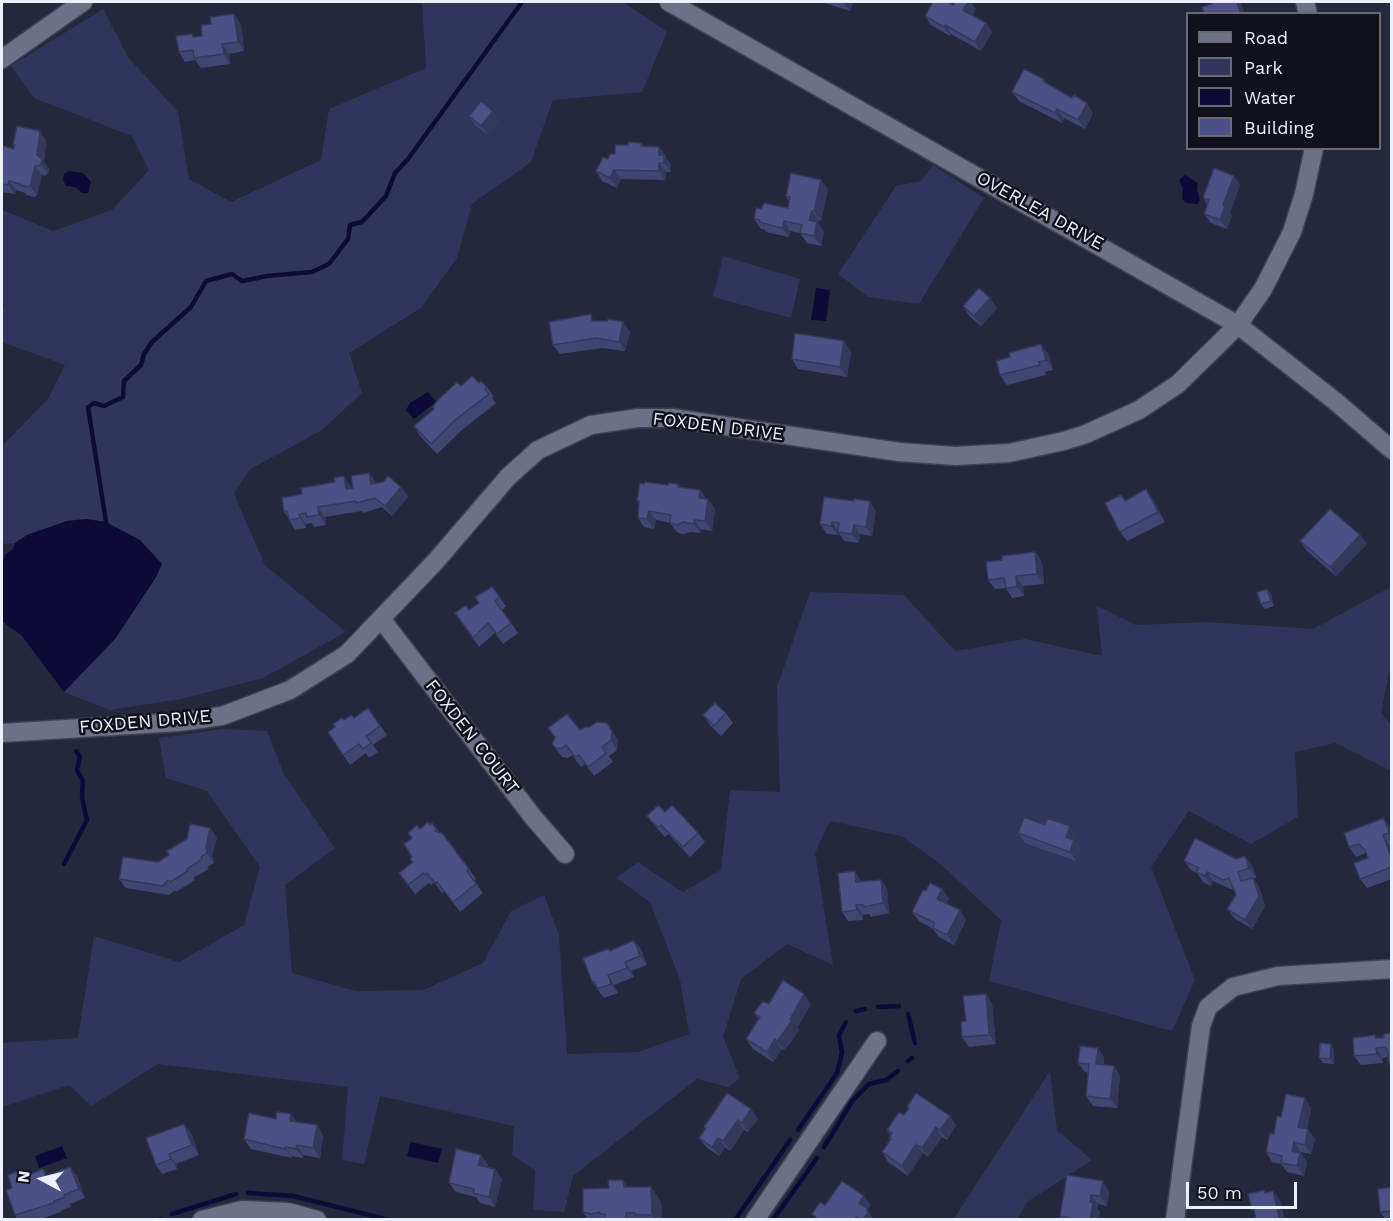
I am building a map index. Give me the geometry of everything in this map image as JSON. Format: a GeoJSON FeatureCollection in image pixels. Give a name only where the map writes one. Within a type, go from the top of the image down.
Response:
{"type":"FeatureCollection","features":[{"type":"Feature","properties":{"kind":"street"},"geometry":{"type":"LineString","coordinates":[[2,59],[83,2]]}},
{"type":"Feature","properties":{"kind":"street","name":"OVERLEA DRIVE"},"geometry":{"type":"LineString","coordinates":[[669,2],[1062,223],[1238,325],[1335,401],[1392,450]]}},
{"type":"Feature","properties":{"kind":"street","name":"FOXDEN DRIVE"},"geometry":{"type":"LineString","coordinates":[[2,733],[179,722],[222,716],[290,690],[347,654],[382,620],[508,477],[538,450],[591,425],[638,418],[672,418],[899,452],[955,456],[1009,453],[1086,434],[1139,410],[1178,384],[1238,325],[1263,289],[1292,232],[1304,194],[1314,150]]}},
{"type":"Feature","properties":{"kind":"street","name":"FOXDEN COURT"},"geometry":{"type":"LineString","coordinates":[[382,620],[564,854]]}},
{"type":"Feature","properties":{"kind":"street"},"geometry":{"type":"LineString","coordinates":[[1175,1220],[1201,1026],[1209,1007],[1233,987],[1278,976],[1392,969]]}},
{"type":"Feature","properties":{"kind":"street"},"geometry":{"type":"LineString","coordinates":[[755,1220],[877,1041]]}},
{"type":"Feature","properties":{"kind":"street"},"geometry":{"type":"LineString","coordinates":[[202,1220],[242,1210],[288,1212],[317,1220]]}},
{"type":"Feature","properties":{"kind":"green space"},"geometry":{"type":"Polygon","coordinates":[[[623,2],[667,32],[642,92],[553,100],[531,162],[472,204],[457,258],[421,308],[349,353],[362,393],[322,430],[249,470],[234,494],[265,565],[346,632],[263,678],[181,699],[110,710],[64,692],[115,639],[156,577],[162,564],[140,540],[106,522],[86,519],[67,521],[27,535],[15,543],[2,544],[2,446],[48,399],[65,365],[2,342],[4,304],[2,302],[2,210],[53,231],[112,210],[149,170],[132,136],[34,98],[11,66],[103,9],[128,57],[178,112],[189,179],[231,202],[321,160],[329,109],[426,68],[422,3],[623,2]]]}},
{"type":"Feature","properties":{"kind":"green space"},"geometry":{"type":"Polygon","coordinates":[[[933,165],[984,198],[919,304],[868,297],[838,274],[896,186],[921,181],[933,165]]]}},
{"type":"Feature","properties":{"kind":"green space"},"geometry":{"type":"Polygon","coordinates":[[[723,256],[800,279],[791,318],[713,297],[723,256]]]}},
{"type":"Feature","properties":{"kind":"green space"},"geometry":{"type":"Polygon","coordinates":[[[1391,582],[1391,671],[1381,713],[1391,724],[1391,771],[1336,743],[1295,752],[1298,817],[1251,844],[1189,811],[1151,867],[1195,980],[1172,1031],[989,981],[1001,920],[938,862],[901,836],[830,821],[815,853],[833,965],[787,944],[741,979],[723,1037],[740,1078],[729,1087],[697,1079],[573,1176],[564,1212],[533,1210],[535,1170],[512,1155],[514,1126],[380,1096],[364,1164],[342,1160],[348,1087],[158,1064],[91,1106],[69,1085],[2,1107],[2,1043],[78,1038],[94,936],[179,962],[244,925],[260,867],[207,791],[166,778],[159,738],[222,729],[267,731],[284,774],[335,848],[285,885],[292,973],[356,991],[423,990],[483,963],[511,911],[544,895],[559,935],[567,1054],[638,1052],[689,1034],[680,980],[650,902],[616,878],[638,862],[683,892],[721,870],[730,790],[780,792],[777,687],[810,592],[904,595],[955,651],[1025,639],[1102,656],[1097,606],[1136,625],[1206,622],[1313,629],[1389,588],[1391,582]]]}},
{"type":"Feature","properties":{"kind":"green space"},"geometry":{"type":"Polygon","coordinates":[[[1050,1071],[1057,1130],[1092,1160],[1027,1202],[1017,1219],[953,1220],[1050,1071]]]}},
{"type":"Feature","properties":{"kind":"water"},"geometry":{"type":"Polygon","coordinates":[[[69,171],[83,173],[86,176],[91,182],[88,193],[82,193],[75,187],[66,186],[63,180],[64,174],[69,171]]]}},
{"type":"Feature","properties":{"kind":"water"},"geometry":{"type":"Polygon","coordinates":[[[1185,175],[1198,183],[1197,190],[1200,200],[1198,204],[1186,203],[1182,199],[1183,189],[1179,180],[1185,175]]]}},
{"type":"Feature","properties":{"kind":"water"},"geometry":{"type":"Polygon","coordinates":[[[816,288],[830,290],[826,321],[811,320],[816,288]]]}},
{"type":"Feature","properties":{"kind":"water"},"geometry":{"type":"Polygon","coordinates":[[[428,392],[436,402],[414,419],[406,410],[410,403],[428,392]]]}},
{"type":"Feature","properties":{"kind":"water"},"geometry":{"type":"Polygon","coordinates":[[[86,519],[106,522],[140,540],[162,564],[156,577],[115,639],[64,692],[22,636],[2,621],[2,563],[15,543],[27,535],[67,521],[86,519]]]}},
{"type":"Feature","properties":{"kind":"water"},"geometry":{"type":"Polygon","coordinates":[[[411,1142],[442,1149],[438,1163],[407,1156],[411,1142]]]}},
{"type":"Feature","properties":{"kind":"water"},"geometry":{"type":"Polygon","coordinates":[[[62,1146],[67,1158],[39,1168],[35,1156],[62,1146]]]}},
{"type":"Feature","properties":{"kind":"building"},"geometry":{"type":"Polygon","coordinates":[[[933,2],[947,2],[953,5],[955,2],[968,2],[963,10],[986,23],[975,42],[925,16],[933,2]]]}},
{"type":"Feature","properties":{"kind":"building"},"geometry":{"type":"Polygon","coordinates":[[[1212,2],[1237,2],[1240,12],[1203,12],[1202,7],[1212,2]]]}},
{"type":"Feature","properties":{"kind":"building"},"geometry":{"type":"Polygon","coordinates":[[[234,14],[238,42],[222,44],[224,54],[194,58],[193,50],[179,52],[176,36],[192,34],[193,37],[202,36],[201,25],[211,24],[210,17],[234,14]]]}},
{"type":"Feature","properties":{"kind":"building"},"geometry":{"type":"Polygon","coordinates":[[[1024,69],[1072,98],[1074,95],[1087,103],[1078,120],[1057,109],[1055,113],[1012,92],[1024,69]]]}},
{"type":"Feature","properties":{"kind":"building"},"geometry":{"type":"Polygon","coordinates":[[[481,101],[493,111],[481,126],[469,116],[481,101]]]}},
{"type":"Feature","properties":{"kind":"building"},"geometry":{"type":"Polygon","coordinates":[[[17,126],[40,131],[37,155],[42,159],[41,164],[35,166],[28,187],[9,181],[8,185],[2,184],[3,146],[14,149],[17,126]]]}},
{"type":"Feature","properties":{"kind":"building"},"geometry":{"type":"Polygon","coordinates":[[[628,142],[641,143],[641,146],[659,147],[659,155],[664,155],[664,163],[659,163],[659,171],[614,170],[610,178],[596,171],[603,157],[608,159],[610,154],[615,154],[615,145],[628,145],[628,142]]]}},
{"type":"Feature","properties":{"kind":"building"},"geometry":{"type":"Polygon","coordinates":[[[1214,168],[1234,176],[1220,220],[1204,214],[1209,200],[1203,198],[1214,168]]]}},
{"type":"Feature","properties":{"kind":"building"},"geometry":{"type":"Polygon","coordinates":[[[791,173],[821,180],[814,211],[809,220],[817,222],[814,236],[800,233],[802,225],[784,221],[782,228],[754,219],[756,208],[761,209],[764,203],[788,208],[790,197],[786,196],[791,173]]]}},
{"type":"Feature","properties":{"kind":"building"},"geometry":{"type":"Polygon","coordinates":[[[979,288],[990,298],[974,316],[963,306],[979,288]]]}},
{"type":"Feature","properties":{"kind":"building"},"geometry":{"type":"Polygon","coordinates":[[[591,314],[592,321],[607,321],[608,319],[623,322],[619,342],[596,338],[553,345],[549,322],[591,314]]]}},
{"type":"Feature","properties":{"kind":"building"},"geometry":{"type":"Polygon","coordinates":[[[795,333],[844,341],[840,367],[792,359],[795,333]]]}},
{"type":"Feature","properties":{"kind":"building"},"geometry":{"type":"Polygon","coordinates":[[[1041,344],[1046,360],[1039,362],[1040,365],[1000,375],[996,361],[1010,357],[1009,353],[1041,344]]]}},
{"type":"Feature","properties":{"kind":"building"},"geometry":{"type":"Polygon","coordinates":[[[472,376],[487,387],[485,389],[489,394],[455,420],[431,444],[414,426],[434,409],[437,401],[457,382],[461,386],[472,376]]]}},
{"type":"Feature","properties":{"kind":"building"},"geometry":{"type":"Polygon","coordinates":[[[369,473],[371,484],[383,482],[388,476],[401,487],[385,506],[375,498],[356,503],[356,501],[318,507],[319,515],[307,517],[306,513],[299,514],[300,518],[289,520],[287,511],[284,512],[282,498],[302,494],[301,488],[335,482],[334,478],[344,476],[346,489],[353,488],[351,476],[369,473]]]}},
{"type":"Feature","properties":{"kind":"building"},"geometry":{"type":"Polygon","coordinates":[[[640,483],[678,484],[678,487],[700,490],[699,498],[708,499],[705,521],[694,520],[694,524],[683,522],[678,525],[670,522],[671,515],[649,511],[647,519],[638,518],[639,501],[637,501],[640,483]]]}},
{"type":"Feature","properties":{"kind":"building"},"geometry":{"type":"Polygon","coordinates":[[[1146,489],[1158,512],[1120,532],[1105,503],[1121,495],[1125,501],[1146,489]]]}},
{"type":"Feature","properties":{"kind":"building"},"geometry":{"type":"Polygon","coordinates":[[[824,497],[870,501],[866,527],[854,525],[852,534],[838,532],[839,523],[832,522],[831,526],[820,524],[824,497]]]}},
{"type":"Feature","properties":{"kind":"building"},"geometry":{"type":"Polygon","coordinates":[[[1330,509],[1360,535],[1330,567],[1300,541],[1330,509]]]}},
{"type":"Feature","properties":{"kind":"building"},"geometry":{"type":"Polygon","coordinates":[[[1035,552],[1037,574],[1016,576],[1017,587],[1006,588],[1004,578],[988,580],[986,562],[1002,560],[1002,556],[1035,552]]]}},
{"type":"Feature","properties":{"kind":"building"},"geometry":{"type":"Polygon","coordinates":[[[492,587],[500,597],[495,601],[511,623],[497,634],[488,623],[473,638],[455,613],[466,605],[469,610],[479,603],[475,597],[492,587]]]}},
{"type":"Feature","properties":{"kind":"building"},"geometry":{"type":"Polygon","coordinates":[[[1267,589],[1271,601],[1261,604],[1257,592],[1267,589]]]}},
{"type":"Feature","properties":{"kind":"building"},"geometry":{"type":"Polygon","coordinates":[[[715,703],[726,713],[714,726],[703,715],[715,703]]]}},
{"type":"Feature","properties":{"kind":"building"},"geometry":{"type":"Polygon","coordinates":[[[368,708],[380,726],[366,736],[371,743],[363,749],[359,744],[343,755],[328,732],[335,727],[333,724],[342,718],[344,720],[351,715],[354,718],[368,708]]]}},
{"type":"Feature","properties":{"kind":"building"},"geometry":{"type":"Polygon","coordinates":[[[567,714],[580,730],[597,722],[607,723],[612,731],[611,740],[602,747],[606,753],[588,767],[579,755],[575,757],[566,745],[561,749],[552,744],[555,737],[548,728],[567,714]]]}},
{"type":"Feature","properties":{"kind":"building"},"geometry":{"type":"Polygon","coordinates":[[[658,805],[665,812],[672,805],[698,833],[683,847],[661,825],[658,828],[647,816],[658,805]]]}},
{"type":"Feature","properties":{"kind":"building"},"geometry":{"type":"Polygon","coordinates":[[[1024,817],[1045,825],[1047,818],[1070,826],[1066,837],[1074,840],[1070,852],[1018,833],[1024,817]]]}},
{"type":"Feature","properties":{"kind":"building"},"geometry":{"type":"Polygon","coordinates":[[[1384,818],[1389,833],[1383,835],[1392,859],[1392,867],[1360,879],[1354,863],[1368,858],[1365,850],[1359,844],[1349,847],[1344,833],[1384,818]]]}},
{"type":"Feature","properties":{"kind":"building"},"geometry":{"type":"Polygon","coordinates":[[[428,822],[430,825],[432,823],[437,830],[435,831],[442,833],[469,869],[467,871],[476,884],[453,902],[427,873],[424,875],[423,873],[408,885],[399,873],[413,862],[404,844],[412,838],[408,833],[417,825],[420,829],[428,822]]]}},
{"type":"Feature","properties":{"kind":"building"},"geometry":{"type":"Polygon","coordinates":[[[190,824],[210,828],[207,853],[187,869],[188,871],[170,882],[168,880],[163,886],[119,879],[123,857],[158,862],[169,855],[167,851],[187,839],[190,824]]]}},
{"type":"Feature","properties":{"kind":"building"},"geometry":{"type":"Polygon","coordinates":[[[1195,838],[1236,859],[1245,856],[1249,868],[1238,872],[1241,881],[1253,878],[1259,896],[1245,920],[1227,909],[1236,895],[1229,878],[1223,880],[1207,872],[1205,876],[1196,872],[1199,868],[1184,861],[1195,838]]]}},
{"type":"Feature","properties":{"kind":"building"},"geometry":{"type":"Polygon","coordinates":[[[855,871],[856,882],[881,880],[883,903],[864,907],[864,905],[856,905],[857,910],[842,912],[838,873],[855,871]]]}},
{"type":"Feature","properties":{"kind":"building"},"geometry":{"type":"Polygon","coordinates":[[[930,883],[942,889],[937,899],[960,910],[947,935],[933,928],[935,923],[912,912],[923,890],[926,891],[930,883]]]}},
{"type":"Feature","properties":{"kind":"building"},"geometry":{"type":"Polygon","coordinates":[[[634,940],[640,956],[625,962],[627,968],[608,975],[611,984],[597,989],[583,958],[608,949],[610,951],[634,940]]]}},
{"type":"Feature","properties":{"kind":"building"},"geometry":{"type":"Polygon","coordinates":[[[783,980],[804,994],[790,1019],[792,1020],[767,1052],[746,1039],[760,1017],[754,1013],[763,1001],[769,1004],[783,980]]]}},
{"type":"Feature","properties":{"kind":"building"},"geometry":{"type":"Polygon","coordinates":[[[986,994],[989,1035],[962,1037],[961,1022],[966,1021],[963,996],[986,994]]]}},
{"type":"Feature","properties":{"kind":"building"},"geometry":{"type":"Polygon","coordinates":[[[1392,1033],[1392,1063],[1389,1064],[1385,1047],[1376,1048],[1377,1054],[1354,1056],[1353,1038],[1375,1035],[1376,1038],[1384,1038],[1384,1034],[1392,1033]]]}},
{"type":"Feature","properties":{"kind":"building"},"geometry":{"type":"Polygon","coordinates":[[[1320,1043],[1331,1044],[1330,1059],[1319,1058],[1320,1043]]]}},
{"type":"Feature","properties":{"kind":"building"},"geometry":{"type":"Polygon","coordinates":[[[1080,1046],[1098,1048],[1096,1064],[1114,1066],[1110,1099],[1086,1096],[1089,1064],[1078,1063],[1080,1046]]]}},
{"type":"Feature","properties":{"kind":"building"},"geometry":{"type":"Polygon","coordinates":[[[727,1093],[751,1109],[742,1123],[738,1120],[723,1141],[718,1138],[712,1147],[699,1138],[727,1093]]]}},
{"type":"Feature","properties":{"kind":"building"},"geometry":{"type":"Polygon","coordinates":[[[916,1093],[950,1116],[940,1130],[936,1127],[922,1148],[916,1144],[902,1166],[882,1152],[891,1139],[889,1138],[892,1133],[887,1130],[899,1112],[904,1115],[916,1093]]]}},
{"type":"Feature","properties":{"kind":"building"},"geometry":{"type":"Polygon","coordinates":[[[1286,1094],[1305,1098],[1298,1127],[1308,1129],[1305,1145],[1294,1142],[1292,1151],[1300,1153],[1297,1166],[1281,1163],[1282,1156],[1266,1152],[1270,1133],[1274,1134],[1277,1116],[1281,1117],[1286,1094]]]}},
{"type":"Feature","properties":{"kind":"building"},"geometry":{"type":"Polygon","coordinates":[[[277,1112],[291,1114],[290,1121],[317,1125],[313,1148],[297,1145],[296,1149],[285,1147],[285,1149],[244,1139],[249,1113],[276,1119],[277,1112]]]}},
{"type":"Feature","properties":{"kind":"building"},"geometry":{"type":"Polygon","coordinates":[[[184,1124],[192,1145],[169,1154],[171,1159],[156,1165],[146,1138],[184,1124]]]}},
{"type":"Feature","properties":{"kind":"building"},"geometry":{"type":"Polygon","coordinates":[[[456,1149],[481,1155],[478,1165],[495,1169],[489,1197],[473,1193],[474,1189],[449,1183],[456,1149]]]}},
{"type":"Feature","properties":{"kind":"building"},"geometry":{"type":"Polygon","coordinates":[[[70,1167],[79,1189],[64,1195],[65,1197],[54,1203],[15,1215],[6,1190],[12,1188],[8,1175],[21,1170],[24,1177],[43,1169],[46,1176],[70,1167]]]}},
{"type":"Feature","properties":{"kind":"building"},"geometry":{"type":"Polygon","coordinates":[[[1067,1175],[1103,1181],[1100,1196],[1091,1195],[1090,1202],[1093,1203],[1090,1220],[1060,1216],[1067,1175]]]}},
{"type":"Feature","properties":{"kind":"building"},"geometry":{"type":"Polygon","coordinates":[[[608,1180],[623,1180],[624,1187],[651,1187],[652,1215],[626,1213],[626,1220],[605,1220],[605,1214],[600,1214],[600,1212],[591,1214],[583,1212],[583,1189],[609,1188],[608,1180]]]}},
{"type":"Feature","properties":{"kind":"building"},"geometry":{"type":"Polygon","coordinates":[[[842,1181],[864,1196],[859,1203],[867,1208],[868,1213],[864,1218],[856,1217],[854,1220],[815,1220],[816,1217],[812,1214],[820,1202],[825,1205],[842,1181]]]}},
{"type":"Feature","properties":{"kind":"building"},"geometry":{"type":"Polygon","coordinates":[[[1392,1187],[1392,1211],[1380,1212],[1378,1189],[1392,1187]]]}},
{"type":"Feature","properties":{"kind":"building"},"geometry":{"type":"Polygon","coordinates":[[[1264,1190],[1265,1193],[1273,1191],[1280,1220],[1256,1220],[1248,1194],[1264,1190]]]}},
{"type":"Feature","properties":{"kind":"waterway"},"geometry":{"type":"LineString","coordinates":[[106,522],[88,407],[94,403],[104,406],[123,397],[124,381],[141,365],[144,354],[152,342],[191,307],[206,281],[232,274],[242,281],[312,272],[329,264],[348,239],[350,225],[362,222],[386,196],[395,173],[408,159],[522,2]]}},
{"type":"Feature","properties":{"kind":"waterway"},"geometry":{"type":"LineString","coordinates":[[64,864],[87,820],[82,798],[83,781],[77,770],[80,757],[76,751]]}},
{"type":"Feature","properties":{"kind":"waterway"},"geometry":{"type":"LineString","coordinates":[[878,1007],[899,1006]]}},
{"type":"Feature","properties":{"kind":"waterway"},"geometry":{"type":"LineString","coordinates":[[856,1011],[865,1009]]}},
{"type":"Feature","properties":{"kind":"waterway"},"geometry":{"type":"LineString","coordinates":[[908,1014],[915,1043]]}},
{"type":"Feature","properties":{"kind":"waterway"},"geometry":{"type":"LineString","coordinates":[[798,1130],[837,1073],[842,1053],[839,1035],[846,1022]]}},
{"type":"Feature","properties":{"kind":"waterway"},"geometry":{"type":"LineString","coordinates":[[908,1061],[912,1058]]}},
{"type":"Feature","properties":{"kind":"waterway"},"geometry":{"type":"LineString","coordinates":[[824,1147],[853,1100],[869,1084],[886,1080],[898,1071]]}},
{"type":"Feature","properties":{"kind":"waterway"},"geometry":{"type":"LineString","coordinates":[[735,1220],[790,1140]]}},
{"type":"Feature","properties":{"kind":"waterway"},"geometry":{"type":"LineString","coordinates":[[773,1220],[817,1158]]}},
{"type":"Feature","properties":{"kind":"waterway"},"geometry":{"type":"LineString","coordinates":[[248,1193],[293,1196],[389,1220]]}},
{"type":"Feature","properties":{"kind":"waterway"},"geometry":{"type":"LineString","coordinates":[[172,1214],[236,1194]]}}]}
